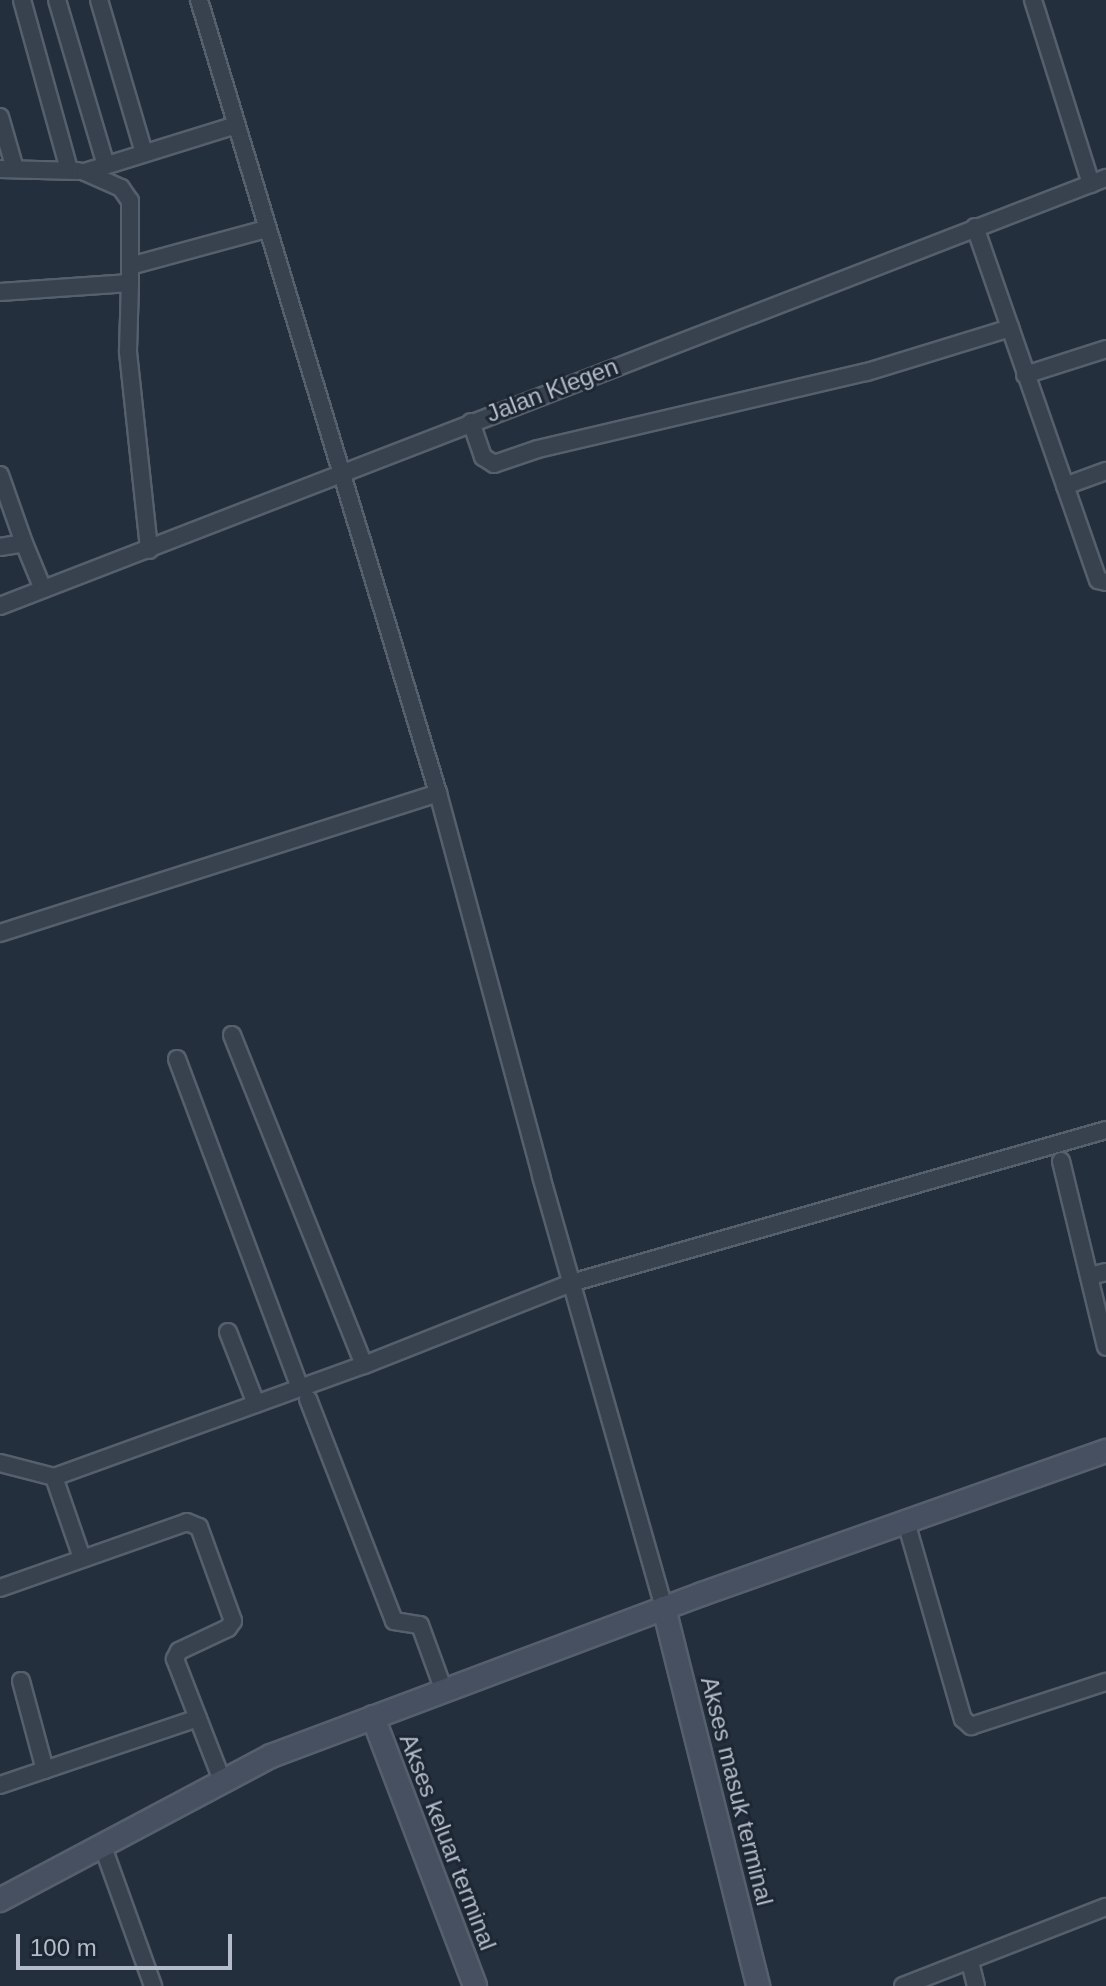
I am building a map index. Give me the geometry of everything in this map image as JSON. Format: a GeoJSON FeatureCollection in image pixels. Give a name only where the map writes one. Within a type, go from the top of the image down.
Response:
{"type":"FeatureCollection","features":[{"type":"Feature","properties":{"kind":"street"},"geometry":{"type":"LineString","coordinates":[[22,0],[77,171]]}},
{"type":"Feature","properties":{"kind":"street"},"geometry":{"type":"LineString","coordinates":[[57,0],[106,165]]}},
{"type":"Feature","properties":{"kind":"street"},"geometry":{"type":"LineString","coordinates":[[99,0],[144,153]]}},
{"type":"Feature","properties":{"kind":"street"},"geometry":{"type":"LineString","coordinates":[[199,0],[438,793],[571,1283],[664,1608]]}},
{"type":"Feature","properties":{"kind":"street"},"geometry":{"type":"LineString","coordinates":[[1033,0],[1098,181]]}},
{"type":"Feature","properties":{"kind":"street"},"geometry":{"type":"LineString","coordinates":[[0,117],[8,169],[77,171],[236,125]]}},
{"type":"Feature","properties":{"kind":"street"},"geometry":{"type":"LineString","coordinates":[[77,171],[121,188],[131,208],[128,352],[149,550]]}},
{"type":"Feature","properties":{"kind":"street","name":"Jalan Klegen"},"geometry":{"type":"LineString","coordinates":[[0,606],[1098,181]]}},
{"type":"Feature","properties":{"kind":"street"},"geometry":{"type":"LineString","coordinates":[[975,227],[1098,580],[1106,582]]}},
{"type":"Feature","properties":{"kind":"street"},"geometry":{"type":"LineString","coordinates":[[0,292],[130,274],[266,229]]}},
{"type":"Feature","properties":{"kind":"street"},"geometry":{"type":"LineString","coordinates":[[471,422],[483,457],[494,464],[538,449],[867,372],[1010,328]]}},
{"type":"Feature","properties":{"kind":"street"},"geometry":{"type":"LineString","coordinates":[[1025,375],[1106,349]]}},
{"type":"Feature","properties":{"kind":"street"},"geometry":{"type":"LineString","coordinates":[[1065,486],[1106,471]]}},
{"type":"Feature","properties":{"kind":"street"},"geometry":{"type":"LineString","coordinates":[[0,475],[43,589]]}},
{"type":"Feature","properties":{"kind":"street"},"geometry":{"type":"LineString","coordinates":[[0,547],[24,543]]}},
{"type":"Feature","properties":{"kind":"street"},"geometry":{"type":"LineString","coordinates":[[0,933],[438,793]]}},
{"type":"Feature","properties":{"kind":"street"},"geometry":{"type":"LineString","coordinates":[[232,1035],[364,1365]]}},
{"type":"Feature","properties":{"kind":"street"},"geometry":{"type":"LineString","coordinates":[[177,1059],[394,1621],[420,1625],[444,1691]]}},
{"type":"Feature","properties":{"kind":"street"},"geometry":{"type":"LineString","coordinates":[[0,1463],[54,1477],[256,1404],[304,1394],[364,1365],[571,1283],[1106,1130]]}},
{"type":"Feature","properties":{"kind":"street"},"geometry":{"type":"LineString","coordinates":[[1061,1161],[1098,1274],[1106,1347]]}},
{"type":"Feature","properties":{"kind":"street"},"geometry":{"type":"LineString","coordinates":[[228,1332],[256,1404]]}},
{"type":"Feature","properties":{"kind":"street"},"geometry":{"type":"LineString","coordinates":[[0,1900],[271,1756],[664,1608],[1106,1451]]}},
{"type":"Feature","properties":{"kind":"street"},"geometry":{"type":"LineString","coordinates":[[54,1477],[82,1558]]}},
{"type":"Feature","properties":{"kind":"street"},"geometry":{"type":"LineString","coordinates":[[0,1588],[187,1522],[199,1527],[233,1621],[228,1628],[176,1654],[222,1780]]}},
{"type":"Feature","properties":{"kind":"street"},"geometry":{"type":"LineString","coordinates":[[906,1522],[960,1710],[971,1726],[1106,1682]]}},
{"type":"Feature","properties":{"kind":"street","name":"Akses masuk terminal"},"geometry":{"type":"LineString","coordinates":[[664,1608],[758,1986]]}},
{"type":"Feature","properties":{"kind":"street"},"geometry":{"type":"LineString","coordinates":[[21,1681],[45,1770]]}},
{"type":"Feature","properties":{"kind":"street","name":"Akses keluar terminal"},"geometry":{"type":"LineString","coordinates":[[373,1717],[475,1986]]}},
{"type":"Feature","properties":{"kind":"street"},"geometry":{"type":"LineString","coordinates":[[0,1785],[198,1718]]}},
{"type":"Feature","properties":{"kind":"street"},"geometry":{"type":"LineString","coordinates":[[103,1847],[153,1986]]}},
{"type":"Feature","properties":{"kind":"street"},"geometry":{"type":"LineString","coordinates":[[903,1986],[1106,1907]]}},
{"type":"Feature","properties":{"kind":"street"},"geometry":{"type":"LineString","coordinates":[[970,1962],[976,1986]]}}]}
